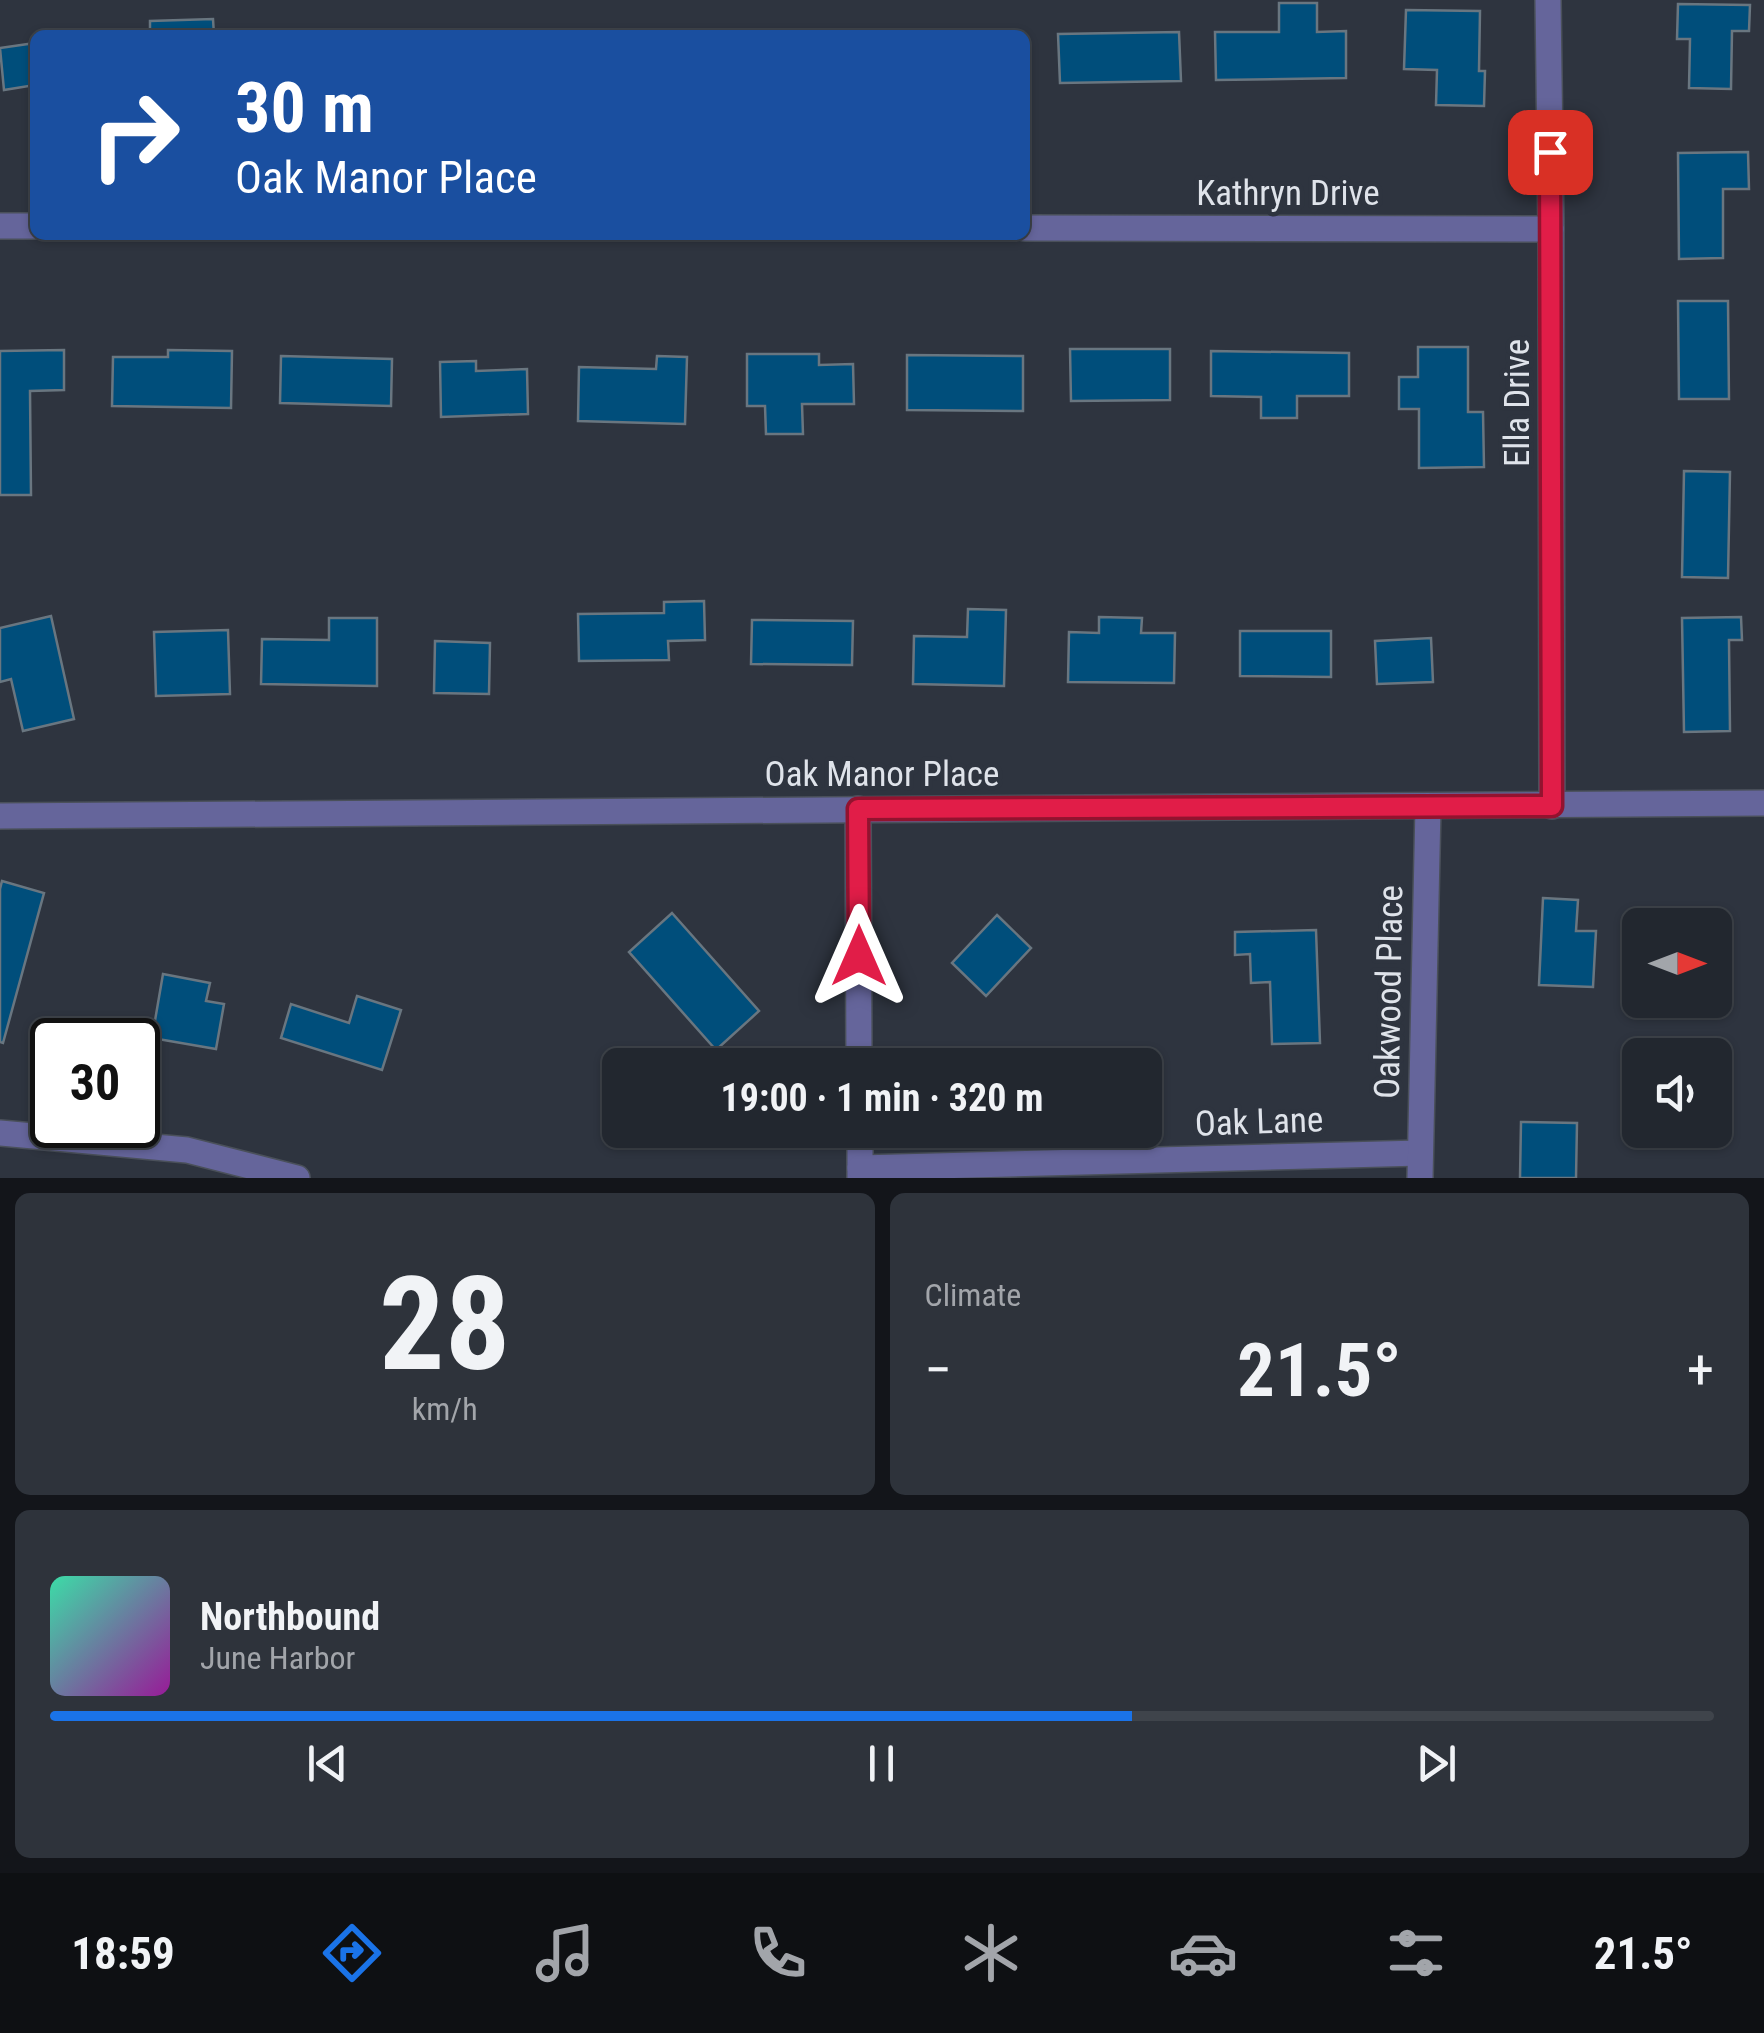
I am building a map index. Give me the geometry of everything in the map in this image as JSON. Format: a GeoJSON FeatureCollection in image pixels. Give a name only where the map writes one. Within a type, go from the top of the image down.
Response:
{"type":"FeatureCollection","features":[{"type":"Feature","properties":{"kind":"street","name":"Ella Drive"},"geometry":{"type":"LineString","coordinates":[[1548,0],[1552,806]]}},
{"type":"Feature","properties":{"kind":"street"},"geometry":{"type":"LineString","coordinates":[[0,226],[30,226]]}},
{"type":"Feature","properties":{"kind":"street","name":"Kathryn Drive"},"geometry":{"type":"LineString","coordinates":[[1030,228],[1552,228]]}},
{"type":"Feature","properties":{"kind":"street","name":"Oak Manor Place"},"geometry":{"type":"LineString","coordinates":[[0,816],[1764,803]]}},
{"type":"Feature","properties":{"kind":"street","name":"Oakwood Place"},"geometry":{"type":"LineString","coordinates":[[1420,1166],[1428,807]]}},
{"type":"Feature","properties":{"kind":"street"},"geometry":{"type":"LineString","coordinates":[[858,809],[860,1048]]}},
{"type":"Feature","properties":{"kind":"street"},"geometry":{"type":"LineString","coordinates":[[0,1133],[187,1150],[298,1178]]}},
{"type":"Feature","properties":{"kind":"street","name":"Oak Lane"},"geometry":{"type":"LineString","coordinates":[[860,1173],[1420,1166]]}},
{"type":"Feature","properties":{"kind":"building"},"geometry":{"type":"Polygon","coordinates":[[[1279,3],[1317,3],[1317,32],[1346,31],[1346,78],[1216,80],[1215,32],[1279,32],[1279,3]]]}},
{"type":"Feature","properties":{"kind":"building"},"geometry":{"type":"Polygon","coordinates":[[[1678,4],[1750,5],[1749,31],[1732,31],[1731,89],[1689,88],[1690,39],[1677,39],[1678,4]]]}},
{"type":"Feature","properties":{"kind":"building"},"geometry":{"type":"Polygon","coordinates":[[[1406,10],[1480,11],[1479,71],[1485,71],[1484,106],[1436,105],[1437,70],[1404,69],[1406,10]]]}},
{"type":"Feature","properties":{"kind":"building"},"geometry":{"type":"Polygon","coordinates":[[[213,19],[214,30],[150,30],[150,21],[213,19]]]}},
{"type":"Feature","properties":{"kind":"building"},"geometry":{"type":"Polygon","coordinates":[[[1179,32],[1181,81],[1060,83],[1058,34],[1179,32]]]}},
{"type":"Feature","properties":{"kind":"building"},"geometry":{"type":"Polygon","coordinates":[[[30,44],[30,86],[4,90],[0,48],[30,44]]]}},
{"type":"Feature","properties":{"kind":"building"},"geometry":{"type":"Polygon","coordinates":[[[1748,152],[1749,189],[1723,189],[1723,258],[1679,259],[1678,153],[1748,152]]]}},
{"type":"Feature","properties":{"kind":"building"},"geometry":{"type":"Polygon","coordinates":[[[1678,301],[1728,301],[1729,399],[1679,399],[1678,301]]]}},
{"type":"Feature","properties":{"kind":"building"},"geometry":{"type":"Polygon","coordinates":[[[1418,347],[1468,347],[1468,412],[1483,412],[1484,467],[1419,468],[1419,409],[1399,409],[1399,377],[1418,377],[1418,347]]]}},
{"type":"Feature","properties":{"kind":"building"},"geometry":{"type":"Polygon","coordinates":[[[1070,349],[1170,349],[1170,400],[1071,401],[1070,349]]]}},
{"type":"Feature","properties":{"kind":"building"},"geometry":{"type":"Polygon","coordinates":[[[64,350],[64,390],[30,391],[31,495],[0,495],[0,351],[64,350]]]}},
{"type":"Feature","properties":{"kind":"building"},"geometry":{"type":"Polygon","coordinates":[[[168,350],[232,351],[231,408],[112,406],[113,357],[168,357],[168,350]]]}},
{"type":"Feature","properties":{"kind":"building"},"geometry":{"type":"Polygon","coordinates":[[[1211,351],[1349,353],[1349,396],[1297,396],[1297,418],[1261,418],[1261,397],[1211,396],[1211,351]]]}},
{"type":"Feature","properties":{"kind":"building"},"geometry":{"type":"Polygon","coordinates":[[[747,354],[819,354],[819,365],[853,364],[854,404],[802,404],[803,434],[766,434],[765,406],[747,406],[747,354]]]}},
{"type":"Feature","properties":{"kind":"building"},"geometry":{"type":"Polygon","coordinates":[[[907,355],[1023,356],[1023,411],[907,410],[907,355]]]}},
{"type":"Feature","properties":{"kind":"building"},"geometry":{"type":"Polygon","coordinates":[[[281,356],[392,359],[391,406],[280,403],[281,356]]]}},
{"type":"Feature","properties":{"kind":"building"},"geometry":{"type":"Polygon","coordinates":[[[657,356],[687,357],[685,424],[578,421],[579,367],[656,369],[657,356]]]}},
{"type":"Feature","properties":{"kind":"building"},"geometry":{"type":"Polygon","coordinates":[[[476,361],[476,371],[527,369],[528,414],[441,417],[440,362],[476,361]]]}},
{"type":"Feature","properties":{"kind":"building"},"geometry":{"type":"Polygon","coordinates":[[[1684,471],[1730,472],[1728,578],[1682,577],[1684,471]]]}},
{"type":"Feature","properties":{"kind":"building"},"geometry":{"type":"Polygon","coordinates":[[[704,601],[705,640],[668,641],[669,660],[579,661],[578,614],[664,613],[664,602],[704,601]]]}},
{"type":"Feature","properties":{"kind":"building"},"geometry":{"type":"Polygon","coordinates":[[[968,609],[1006,610],[1004,686],[913,684],[914,636],[967,637],[968,609]]]}},
{"type":"Feature","properties":{"kind":"building"},"geometry":{"type":"Polygon","coordinates":[[[51,616],[74,719],[23,731],[11,679],[0,682],[0,628],[51,616]]]}},
{"type":"Feature","properties":{"kind":"building"},"geometry":{"type":"Polygon","coordinates":[[[1099,617],[1142,618],[1141,633],[1175,633],[1174,683],[1068,682],[1069,632],[1099,633],[1099,617]]]}},
{"type":"Feature","properties":{"kind":"building"},"geometry":{"type":"Polygon","coordinates":[[[1741,617],[1742,640],[1729,640],[1730,731],[1684,732],[1682,618],[1741,617]]]}},
{"type":"Feature","properties":{"kind":"building"},"geometry":{"type":"Polygon","coordinates":[[[329,618],[377,618],[377,686],[261,684],[262,639],[329,640],[329,618]]]}},
{"type":"Feature","properties":{"kind":"building"},"geometry":{"type":"Polygon","coordinates":[[[752,620],[853,621],[852,665],[751,664],[752,620]]]}},
{"type":"Feature","properties":{"kind":"building"},"geometry":{"type":"Polygon","coordinates":[[[228,630],[230,694],[156,696],[154,632],[228,630]]]}},
{"type":"Feature","properties":{"kind":"building"},"geometry":{"type":"Polygon","coordinates":[[[1240,631],[1331,631],[1331,677],[1240,676],[1240,631]]]}},
{"type":"Feature","properties":{"kind":"building"},"geometry":{"type":"Polygon","coordinates":[[[1431,638],[1433,682],[1377,684],[1375,641],[1431,638]]]}},
{"type":"Feature","properties":{"kind":"building"},"geometry":{"type":"Polygon","coordinates":[[[435,641],[490,643],[489,694],[434,693],[435,641]]]}},
{"type":"Feature","properties":{"kind":"building"},"geometry":{"type":"Polygon","coordinates":[[[2,881],[44,893],[3,1043],[0,1042],[2,881]]]}},
{"type":"Feature","properties":{"kind":"building"},"geometry":{"type":"Polygon","coordinates":[[[1543,898],[1578,900],[1576,931],[1596,931],[1593,987],[1539,985],[1543,898]]]}},
{"type":"Feature","properties":{"kind":"building"},"geometry":{"type":"Polygon","coordinates":[[[672,913],[759,1011],[714,1048],[629,952],[672,913]]]}},
{"type":"Feature","properties":{"kind":"building"},"geometry":{"type":"Polygon","coordinates":[[[997,915],[1031,948],[986,996],[952,963],[997,915]]]}},
{"type":"Feature","properties":{"kind":"building"},"geometry":{"type":"Polygon","coordinates":[[[1316,930],[1320,1043],[1272,1044],[1270,982],[1251,983],[1250,954],[1235,955],[1235,932],[1316,930]]]}},
{"type":"Feature","properties":{"kind":"building"},"geometry":{"type":"Polygon","coordinates":[[[163,974],[210,983],[206,1001],[224,1004],[216,1049],[160,1039],[160,1018],[155,1018],[163,974]]]}},
{"type":"Feature","properties":{"kind":"building"},"geometry":{"type":"Polygon","coordinates":[[[357,996],[401,1010],[382,1070],[281,1038],[291,1004],[349,1023],[357,996]]]}},
{"type":"Feature","properties":{"kind":"building"},"geometry":{"type":"Polygon","coordinates":[[[1521,1122],[1577,1123],[1576,1178],[1520,1178],[1521,1122]]]}},
{"type":"Feature","properties":{"kind":"route"},"geometry":{"type":"LineString","coordinates":[[859,956],[858,809],[1552,806],[1550,152]]}}]}
